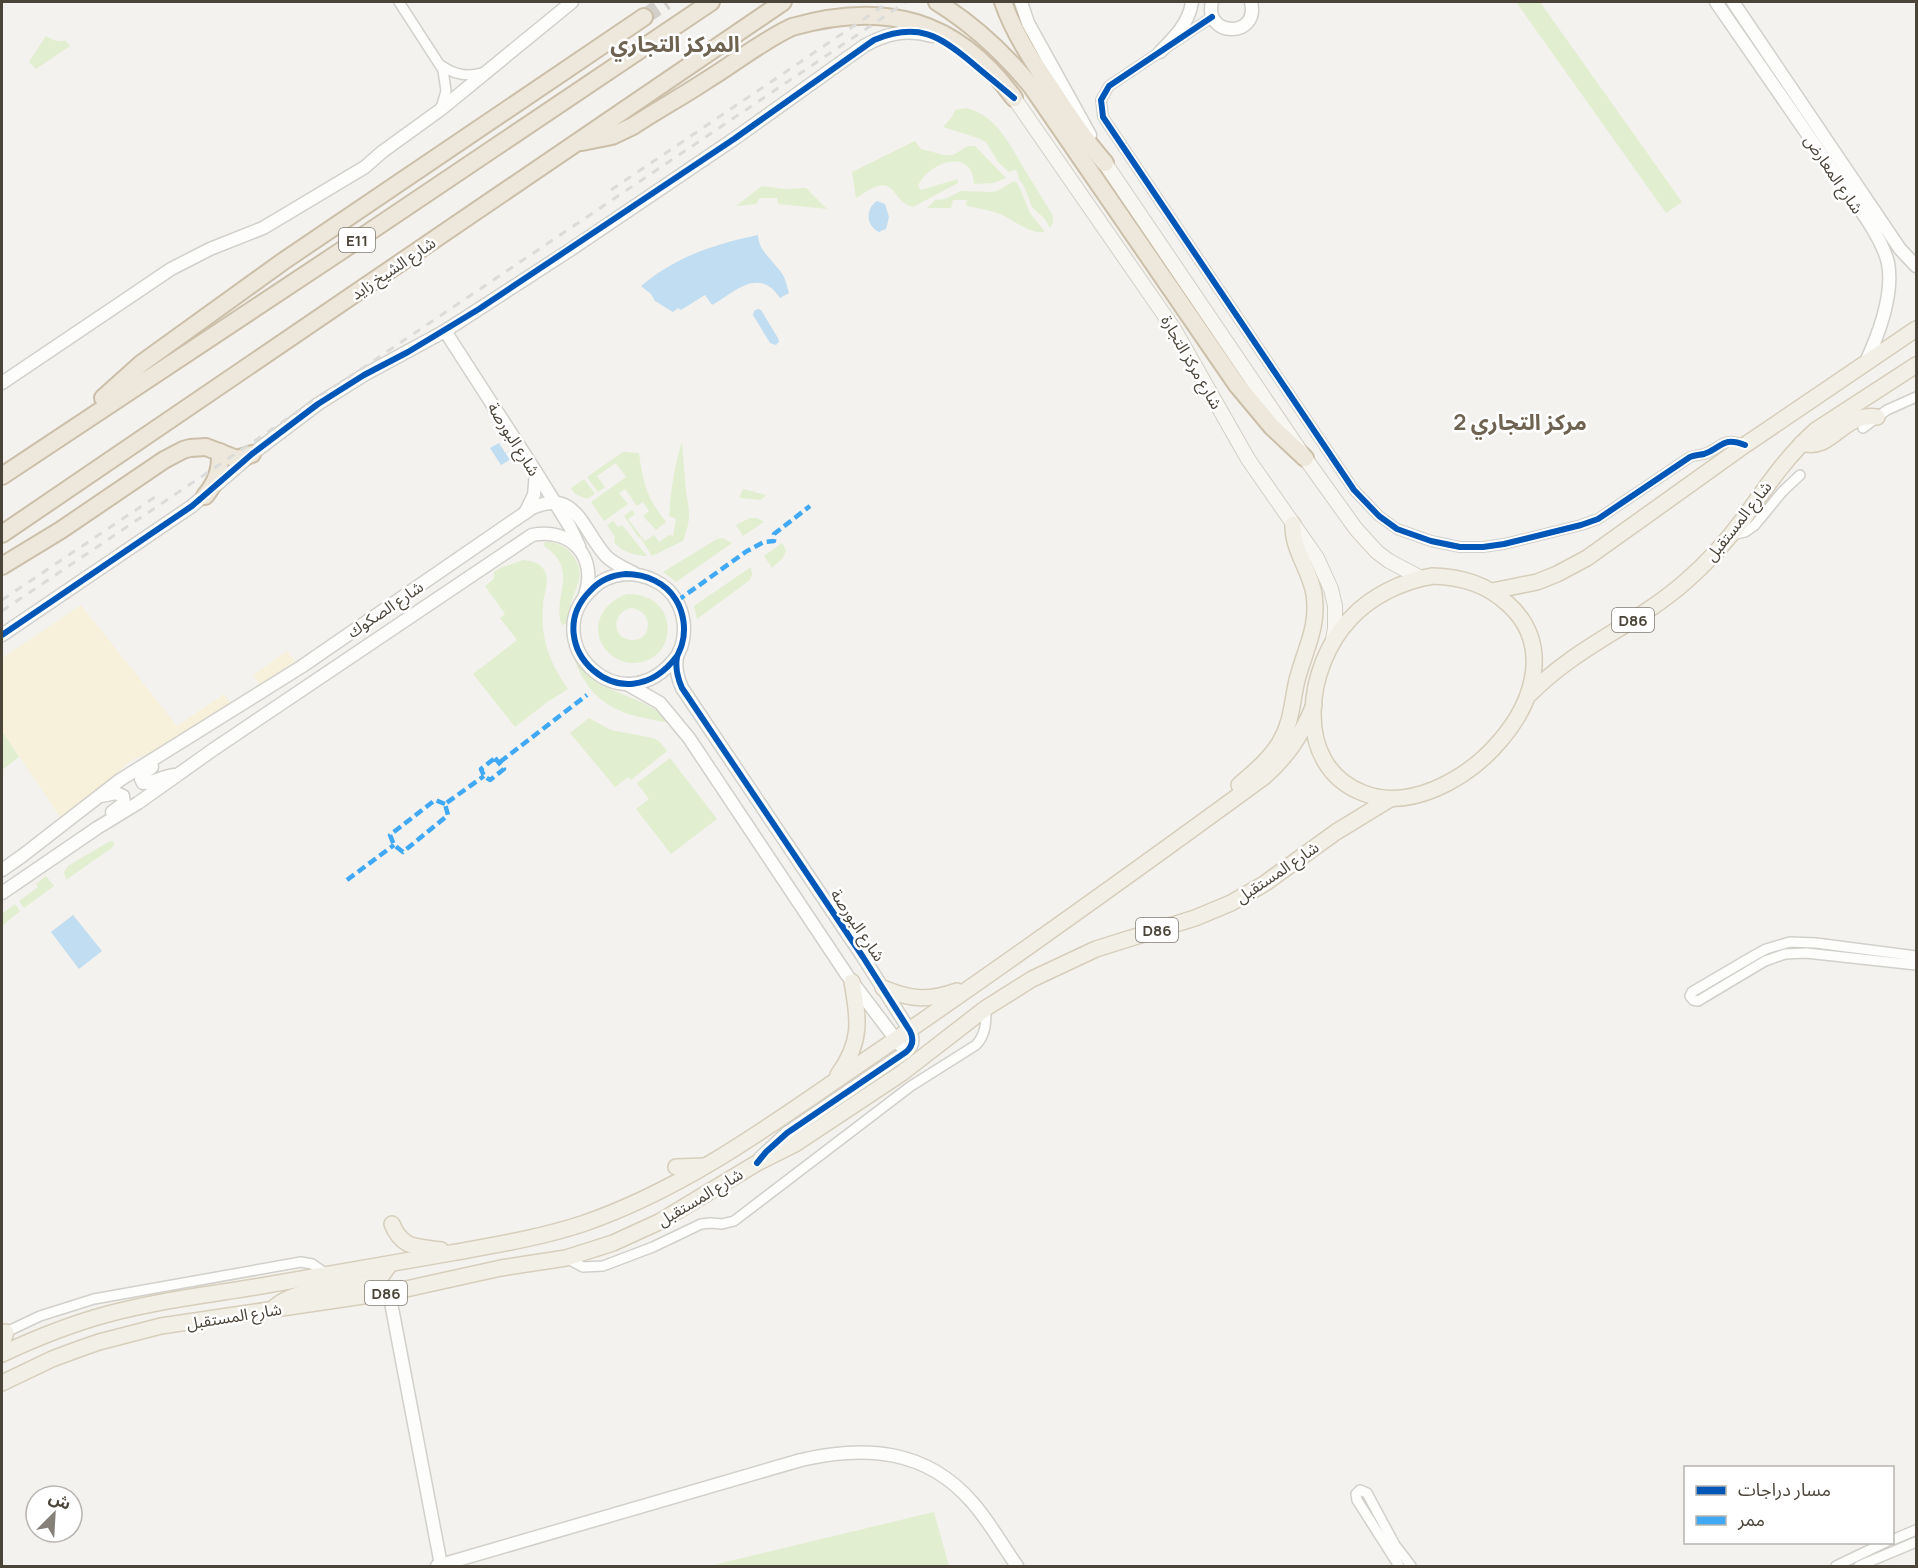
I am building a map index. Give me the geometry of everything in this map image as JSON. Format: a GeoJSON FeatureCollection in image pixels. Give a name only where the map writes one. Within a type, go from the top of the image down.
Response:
{"type":"FeatureCollection","features":[{"type":"Feature","properties":{"kind":"highway","name":"E11"},"geometry":{"type":"LineString","coordinates":[[2,476],[711,2]]}},
{"type":"Feature","properties":{"kind":"highway","name":"شارع الشيخ زايد"},"geometry":{"type":"LineString","coordinates":[[2,534],[783,2]]}},
{"type":"Feature","properties":{"kind":"highway"},"geometry":{"type":"LineString","coordinates":[[937,2],[985,36],[1032,87],[1237,385],[1272,427],[1305,458]]}},
{"type":"Feature","properties":{"kind":"highway"},"geometry":{"type":"LineString","coordinates":[[1003,2],[1011,24],[1025,49],[1081,134],[1105,163]]}},
{"type":"Feature","properties":{"kind":"highway"},"geometry":{"type":"LineString","coordinates":[[578,142],[612,136],[633,126],[782,32],[822,16],[853,10],[869,9],[900,13],[942,28],[966,44],[996,75],[1014,98]]}},
{"type":"Feature","properties":{"kind":"highway"},"geometry":{"type":"LineString","coordinates":[[83,421],[121,382],[165,346],[350,215],[644,17]]}},
{"type":"Feature","properties":{"kind":"highway"},"geometry":{"type":"LineString","coordinates":[[2,566],[61,530],[175,454],[198,447],[213,449],[237,459],[252,454]]}},
{"type":"Feature","properties":{"kind":"highway"},"geometry":{"type":"LineString","coordinates":[[205,496],[219,472],[220,452]]}},
{"type":"Feature","properties":{"kind":"main road","name":"شارع مركز التجارة"},"geometry":{"type":"LineString","coordinates":[[1014,98],[1169,320],[1195,363],[1234,437],[1317,558],[1331,589],[1336,617],[1333,639]]}},
{"type":"Feature","properties":{"kind":"main road"},"geometry":{"type":"LineString","coordinates":[[1105,163],[1305,458],[1366,541],[1389,561],[1421,578]]}},
{"type":"Feature","properties":{"kind":"main road"},"geometry":{"type":"LineString","coordinates":[[1492,591],[1537,582],[1587,558],[1745,445],[1917,329]]}},
{"type":"Feature","properties":{"kind":"main road","name":"شارع المستقبل"},"geometry":{"type":"LineString","coordinates":[[1528,696],[1578,652],[1630,623],[1667,597],[1701,567],[1731,535],[1778,469],[1802,442],[1837,415],[1917,365]]}},
{"type":"Feature","properties":{"kind":"main road"},"geometry":{"type":"LineString","coordinates":[[1802,442],[1817,444],[1854,419],[1865,416],[1876,417]]}},
{"type":"Feature","properties":{"kind":"main road"},"geometry":{"type":"LineString","coordinates":[[1216,813],[1227,796],[1272,753],[1291,719],[1298,678],[1312,635],[1315,610],[1312,584],[1294,539],[1293,524]]}},
{"type":"Feature","properties":{"kind":"main road"},"geometry":{"type":"LineString","coordinates":[[1433,576],[1458,578],[1492,591],[1511,606],[1519,616],[1528,634],[1534,665],[1528,696],[1518,716],[1504,735],[1468,770],[1422,793],[1390,799],[1361,792],[1344,783],[1322,757],[1313,726],[1319,671],[1333,639],[1349,619],[1367,604],[1397,586],[1421,578],[1433,576]]}},
{"type":"Feature","properties":{"kind":"main road","name":"شارع المستقبل"},"geometry":{"type":"LineString","coordinates":[[2,1354],[33,1339],[80,1322],[139,1306],[328,1275],[535,1237],[583,1223],[651,1196],[708,1166],[910,1031],[1216,813],[1264,777],[1286,757],[1302,732],[1314,705]]}},
{"type":"Feature","properties":{"kind":"main road","name":"شارع المستقبل"},"geometry":{"type":"LineString","coordinates":[[2,1383],[52,1359],[99,1342],[161,1326],[390,1292],[501,1268],[566,1258],[613,1243],[659,1222],[757,1163],[795,1144],[923,1058],[986,1008],[1032,979],[1076,957],[1115,942],[1195,918],[1231,903],[1256,889],[1336,832],[1390,799]]}},
{"type":"Feature","properties":{"kind":"main road"},"geometry":{"type":"LineString","coordinates":[[830,1084],[845,1065],[856,1038],[858,1014],[852,982]]}},
{"type":"Feature","properties":{"kind":"main road"},"geometry":{"type":"LineString","coordinates":[[883,988],[907,997],[924,999],[971,986]]}},
{"type":"Feature","properties":{"kind":"main road"},"geometry":{"type":"LineString","coordinates":[[676,1167],[708,1166]]}},
{"type":"Feature","properties":{"kind":"main road"},"geometry":{"type":"LineString","coordinates":[[392,1224],[400,1239],[407,1244],[450,1253]]}},
{"type":"Feature","properties":{"kind":"main road"},"geometry":{"type":"LineString","coordinates":[[272,1310],[283,1300],[297,1294],[372,1282],[380,1278],[390,1264]]}},
{"type":"Feature","properties":{"kind":"street"},"geometry":{"type":"LineString","coordinates":[[399,2],[440,64],[446,77],[447,91],[440,110]]}},
{"type":"Feature","properties":{"kind":"street"},"geometry":{"type":"LineString","coordinates":[[2,383],[171,269],[210,249],[263,228],[365,167],[440,110],[572,2]]}},
{"type":"Feature","properties":{"kind":"street"},"geometry":{"type":"LineString","coordinates":[[1020,2],[1028,23],[1066,88],[1105,163]]}},
{"type":"Feature","properties":{"kind":"street"},"geometry":{"type":"LineString","coordinates":[[1160,52],[1184,25],[1190,14],[1192,2]]}},
{"type":"Feature","properties":{"kind":"street","name":"شارع المعارض"},"geometry":{"type":"LineString","coordinates":[[1716,2],[1844,187],[1885,253],[1889,270],[1888,295],[1879,330],[1860,368]]}},
{"type":"Feature","properties":{"kind":"street","name":"شارع المعارض"},"geometry":{"type":"LineString","coordinates":[[1732,2],[1899,249],[1917,266]]}},
{"type":"Feature","properties":{"kind":"street"},"geometry":{"type":"LineString","coordinates":[[1254,4],[1247,23],[1236,29],[1225,28],[1215,21],[1211,6],[1160,52],[1109,86],[1101,100],[1103,117],[1351,484],[1379,516],[1397,529],[1443,544],[1473,548],[1494,546],[1590,523],[1608,514],[1690,457],[1705,454],[1724,443],[1735,442],[1745,445]]}},
{"type":"Feature","properties":{"kind":"street"},"geometry":{"type":"LineString","coordinates":[[2,635],[205,496],[252,454],[341,389],[445,331],[570,250],[734,139],[864,46],[886,35],[924,33],[943,41],[958,51],[1014,98]]}},
{"type":"Feature","properties":{"kind":"street"},"geometry":{"type":"LineString","coordinates":[[440,64],[452,72],[465,76],[486,72]]}},
{"type":"Feature","properties":{"kind":"street","name":"شارع البورصة"},"geometry":{"type":"LineString","coordinates":[[445,331],[536,472],[570,527],[580,549]]}},
{"type":"Feature","properties":{"kind":"street"},"geometry":{"type":"LineString","coordinates":[[1863,428],[1896,405],[1917,397]]}},
{"type":"Feature","properties":{"kind":"street"},"geometry":{"type":"LineString","coordinates":[[525,513],[534,495],[536,472]]}},
{"type":"Feature","properties":{"kind":"street"},"geometry":{"type":"LineString","coordinates":[[1731,535],[1745,532],[1755,525],[1782,492],[1800,475]]}},
{"type":"Feature","properties":{"kind":"street"},"geometry":{"type":"LineString","coordinates":[[553,502],[563,504],[576,513],[608,558],[638,575],[659,583],[672,594],[682,614],[684,629],[682,643],[677,656],[668,668],[656,677],[641,683],[613,682],[591,669],[583,659],[574,635],[574,622],[578,608],[595,585],[623,574],[638,575]]}},
{"type":"Feature","properties":{"kind":"street","name":"شارع الصكوك"},"geometry":{"type":"LineString","coordinates":[[2,870],[120,780],[309,661],[525,513],[540,505],[553,502]]}},
{"type":"Feature","properties":{"kind":"street","name":"شارع الصكوك"},"geometry":{"type":"LineString","coordinates":[[97,828],[138,803],[523,540],[532,535],[552,533],[570,540],[580,549]]}},
{"type":"Feature","properties":{"kind":"street"},"geometry":{"type":"LineString","coordinates":[[580,549],[588,574],[585,596]]}},
{"type":"Feature","properties":{"kind":"street","name":"شارع البورصة"},"geometry":{"type":"LineString","coordinates":[[677,656],[679,681],[686,696],[729,756],[910,1031]]}},
{"type":"Feature","properties":{"kind":"street"},"geometry":{"type":"LineString","coordinates":[[625,684],[660,703],[684,731],[852,982],[906,1052],[923,1058]]}},
{"type":"Feature","properties":{"kind":"street"},"geometry":{"type":"LineString","coordinates":[[178,775],[164,776],[148,784],[143,783],[141,779],[143,773],[198,736],[202,729]]}},
{"type":"Feature","properties":{"kind":"street"},"geometry":{"type":"LineString","coordinates":[[2,893],[97,828],[102,819],[123,805],[123,796],[119,793],[100,796]]}},
{"type":"Feature","properties":{"kind":"street"},"geometry":{"type":"LineString","coordinates":[[2,860],[15,862]]}},
{"type":"Feature","properties":{"kind":"street"},"geometry":{"type":"LineString","coordinates":[[1917,956],[1816,943],[1790,942],[1766,949],[1692,992],[1690,996],[1693,1000],[1698,1001],[1765,961],[1796,953],[1917,965]]}},
{"type":"Feature","properties":{"kind":"street"},"geometry":{"type":"LineString","coordinates":[[566,1258],[584,1267],[603,1266],[653,1247],[701,1224],[722,1224],[735,1221],[911,1086],[976,1045],[985,1030],[986,1008]]}},
{"type":"Feature","properties":{"kind":"street"},"geometry":{"type":"LineString","coordinates":[[757,1163],[787,1133],[906,1052],[912,1043],[910,1031]]}},
{"type":"Feature","properties":{"kind":"street"},"geometry":{"type":"LineString","coordinates":[[3,1336],[58,1310],[94,1299],[305,1262],[328,1275]]}},
{"type":"Feature","properties":{"kind":"street"},"geometry":{"type":"LineString","coordinates":[[390,1292],[439,1566],[801,1460],[855,1452],[898,1456],[925,1467],[950,1482],[979,1510],[1017,1566]]}},
{"type":"Feature","properties":{"kind":"street"},"geometry":{"type":"LineString","coordinates":[[1399,1566],[1357,1500],[1356,1494],[1360,1490],[1366,1493],[1395,1545],[1411,1566]]}},
{"type":"Feature","properties":{"kind":"street"},"geometry":{"type":"LineString","coordinates":[[1894,1540],[1917,1530]]}},
{"type":"Feature","properties":{"kind":"street"},"geometry":{"type":"LineString","coordinates":[[1859,1566],[1917,1542]]}},
{"type":"Feature","properties":{"kind":"street"},"geometry":{"type":"LineString","coordinates":[[1836,1566],[1882,1544]]}},
{"type":"Feature","properties":{"kind":"green space"},"geometry":{"type":"Polygon","coordinates":[[[1516,2],[1540,2],[1682,202],[1666,213],[1516,2]]]}},
{"type":"Feature","properties":{"kind":"green space"},"geometry":{"type":"Polygon","coordinates":[[[46,36],[53,40],[65,40],[70,46],[36,69],[29,62],[46,36]]]}},
{"type":"Feature","properties":{"kind":"green space"},"geometry":{"type":"Polygon","coordinates":[[[966,108],[986,117],[1009,143],[1053,216],[1050,228],[1045,219],[1032,207],[1017,171],[1009,172],[998,162],[986,142],[943,127],[955,110],[966,108]]]}},
{"type":"Feature","properties":{"kind":"green space"},"geometry":{"type":"Polygon","coordinates":[[[915,141],[921,149],[944,155],[953,155],[968,146],[975,146],[1006,178],[994,183],[974,184],[972,172],[966,165],[949,162],[930,171],[918,186],[921,190],[958,179],[958,183],[913,207],[907,205],[892,189],[884,185],[872,188],[856,198],[852,172],[915,141]]]}},
{"type":"Feature","properties":{"kind":"green space"},"geometry":{"type":"Polygon","coordinates":[[[1014,181],[1018,184],[1030,213],[1045,232],[1028,229],[996,213],[966,206],[967,200],[953,200],[951,208],[927,208],[935,200],[945,199],[961,191],[997,191],[1014,181]]]}},
{"type":"Feature","properties":{"kind":"green space"},"geometry":{"type":"Polygon","coordinates":[[[762,186],[784,189],[806,188],[827,209],[778,204],[777,198],[760,198],[756,204],[736,206],[762,186]]]}},
{"type":"Feature","properties":{"kind":"green space"},"geometry":{"type":"Polygon","coordinates":[[[682,442],[689,510],[686,531],[683,541],[652,556],[624,516],[632,510],[635,514],[628,519],[645,541],[654,535],[659,542],[669,535],[673,536],[676,519],[669,516],[675,470],[682,442]]]}},
{"type":"Feature","properties":{"kind":"green space"},"geometry":{"type":"Polygon","coordinates":[[[623,452],[639,453],[647,490],[666,522],[656,530],[643,516],[649,511],[643,502],[637,506],[625,489],[619,493],[628,504],[604,521],[591,502],[626,477],[616,463],[597,476],[605,487],[598,492],[587,477],[623,452]]]}},
{"type":"Feature","properties":{"kind":"green space"},"geometry":{"type":"Polygon","coordinates":[[[584,479],[595,494],[587,499],[575,494],[571,488],[584,479]]]}},
{"type":"Feature","properties":{"kind":"green space"},"geometry":{"type":"Polygon","coordinates":[[[743,489],[766,495],[761,500],[739,498],[743,489]]]}},
{"type":"Feature","properties":{"kind":"green space"},"geometry":{"type":"Polygon","coordinates":[[[750,518],[757,518],[764,522],[743,536],[736,525],[750,518]]]}},
{"type":"Feature","properties":{"kind":"green space"},"geometry":{"type":"Polygon","coordinates":[[[613,521],[618,527],[622,525],[647,556],[629,552],[614,542],[615,537],[607,525],[613,521]]]}},
{"type":"Feature","properties":{"kind":"green space"},"geometry":{"type":"Polygon","coordinates":[[[722,538],[732,543],[676,582],[663,572],[717,539],[722,538]]]}},
{"type":"Feature","properties":{"kind":"green space"},"geometry":{"type":"Polygon","coordinates":[[[545,542],[559,544],[568,550],[580,570],[566,624],[563,625],[560,601],[563,572],[554,555],[544,546],[545,542]]]}},
{"type":"Feature","properties":{"kind":"green space"},"geometry":{"type":"Polygon","coordinates":[[[782,543],[786,550],[783,558],[772,568],[764,556],[782,543]]]}},
{"type":"Feature","properties":{"kind":"green space"},"geometry":{"type":"Polygon","coordinates":[[[523,560],[537,563],[546,574],[542,618],[545,640],[551,660],[568,689],[515,727],[473,674],[517,640],[500,618],[505,614],[485,586],[494,579],[494,572],[523,560]]]}},
{"type":"Feature","properties":{"kind":"green space"},"geometry":{"type":"Polygon","coordinates":[[[751,567],[750,580],[697,619],[694,606],[751,567]]]}},
{"type":"Feature","properties":{"kind":"green space"},"geometry":{"type":"Polygon","coordinates":[[[627,594],[645,597],[658,604],[665,616],[668,628],[666,641],[659,652],[648,660],[632,663],[622,661],[610,654],[602,644],[598,626],[600,618],[604,610],[618,598],[627,594]],[[631,608],[625,610],[617,619],[617,630],[624,638],[638,639],[647,632],[647,620],[639,610],[631,608]]]}},
{"type":"Feature","properties":{"kind":"green space"},"geometry":{"type":"Polygon","coordinates":[[[574,659],[594,680],[655,709],[666,718],[667,722],[631,715],[600,699],[586,682],[574,659]]]}},
{"type":"Feature","properties":{"kind":"green space"},"geometry":{"type":"Polygon","coordinates":[[[589,718],[611,730],[653,738],[659,741],[667,751],[631,780],[628,777],[615,787],[570,733],[589,718]]]}},
{"type":"Feature","properties":{"kind":"green space"},"geometry":{"type":"Polygon","coordinates":[[[2,731],[19,757],[2,770],[2,731]]]}},
{"type":"Feature","properties":{"kind":"green space"},"geometry":{"type":"Polygon","coordinates":[[[670,758],[717,819],[671,854],[636,809],[649,799],[637,783],[670,758]]]}},
{"type":"Feature","properties":{"kind":"green space"},"geometry":{"type":"Polygon","coordinates":[[[110,841],[114,842],[113,847],[66,880],[64,872],[68,866],[110,841]]]}},
{"type":"Feature","properties":{"kind":"green space"},"geometry":{"type":"Polygon","coordinates":[[[46,876],[54,886],[24,908],[19,901],[38,887],[36,884],[46,876]]]}},
{"type":"Feature","properties":{"kind":"green space"},"geometry":{"type":"Polygon","coordinates":[[[15,904],[20,911],[2,926],[2,914],[15,904]]]}},
{"type":"Feature","properties":{"kind":"green space"},"geometry":{"type":"Polygon","coordinates":[[[934,1512],[949,1566],[712,1566],[725,1562],[934,1512]]]}},
{"type":"Feature","properties":{"kind":"sand"},"geometry":{"type":"Polygon","coordinates":[[[81,605],[177,726],[224,694],[231,704],[159,749],[129,762],[63,821],[2,731],[2,658],[81,605]]]}},
{"type":"Feature","properties":{"kind":"sand"},"geometry":{"type":"Polygon","coordinates":[[[287,651],[295,661],[260,685],[253,675],[287,651]]]}},
{"type":"Feature","properties":{"kind":"water"},"geometry":{"type":"Polygon","coordinates":[[[877,201],[885,204],[889,217],[886,229],[879,232],[869,222],[870,208],[877,201]]]}},
{"type":"Feature","properties":{"kind":"water"},"geometry":{"type":"Polygon","coordinates":[[[758,235],[764,251],[780,270],[785,280],[789,293],[780,298],[764,284],[755,283],[738,289],[712,305],[705,295],[681,310],[678,308],[673,312],[655,301],[651,294],[641,286],[682,259],[726,243],[758,235]]]}},
{"type":"Feature","properties":{"kind":"water"},"geometry":{"type":"Polygon","coordinates":[[[758,309],[761,310],[778,338],[779,342],[776,345],[770,343],[753,315],[758,309]]]}},
{"type":"Feature","properties":{"kind":"water"},"geometry":{"type":"Polygon","coordinates":[[[499,443],[510,460],[501,465],[490,448],[499,443]]]}},
{"type":"Feature","properties":{"kind":"water"},"geometry":{"type":"Polygon","coordinates":[[[73,915],[102,951],[79,969],[51,932],[73,915]]]}},
{"type":"Feature","properties":{"kind":"tunnel"},"geometry":{"type":"LineString","coordinates":[[644,17],[666,2]]}},
{"type":"Feature","properties":{"kind":"railway"},"geometry":{"type":"LineString","coordinates":[[611,190],[889,2]]}},
{"type":"Feature","properties":{"kind":"railway"},"geometry":{"type":"LineString","coordinates":[[2,611],[906,2]]}},
{"type":"Feature","properties":{"kind":"railway"},"geometry":{"type":"LineString","coordinates":[[2,600],[155,497]]}},
{"type":"Feature","properties":{"kind":"marked path"},"geometry":{"type":"LineString","coordinates":[[677,601],[747,551],[764,542],[774,541],[774,534],[810,506]]}},
{"type":"Feature","properties":{"kind":"marked path"},"geometry":{"type":"LineString","coordinates":[[500,762],[587,695]]}},
{"type":"Feature","properties":{"kind":"marked path"},"geometry":{"type":"LineString","coordinates":[[495,758],[504,769],[490,780],[484,776],[481,769],[495,758]]}},
{"type":"Feature","properties":{"kind":"marked path"},"geometry":{"type":"LineString","coordinates":[[445,804],[435,800],[390,835],[394,845],[403,852],[448,815],[445,804],[484,776]]}},
{"type":"Feature","properties":{"kind":"marked path"},"geometry":{"type":"LineString","coordinates":[[347,880],[394,845]]}},
{"type":"Feature","properties":{"kind":"cycle path"},"geometry":{"type":"LineString","coordinates":[[1212,17],[1109,86],[1101,100],[1103,117],[1354,490],[1379,516],[1397,529],[1431,541],[1460,547],[1504,544],[1598,519],[1690,457],[1710,452],[1727,442],[1745,445]]}},
{"type":"Feature","properties":{"kind":"cycle path"},"geometry":{"type":"LineString","coordinates":[[2,635],[192,506],[252,454],[318,404],[479,309],[734,139],[874,40],[903,32],[927,34],[938,38],[1014,98]]}},
{"type":"Feature","properties":{"kind":"cycle path"},"geometry":{"type":"LineString","coordinates":[[677,656],[656,676],[633,684],[612,681],[593,670],[580,654],[574,634],[576,612],[597,584],[626,574],[655,581],[672,594],[679,605],[684,622],[682,646],[676,665],[682,688],[863,957],[912,1037],[911,1045],[906,1052],[787,1133],[757,1163]]}},
{"type":"Feature","properties":{"kind":"district","name":"المركز التجاري"},"geometry":{"type":"Point","coordinates":[675,44]}},
{"type":"Feature","properties":{"kind":"district","name":"مركز التجاري 2"},"geometry":{"type":"Point","coordinates":[1520,422]}}]}
